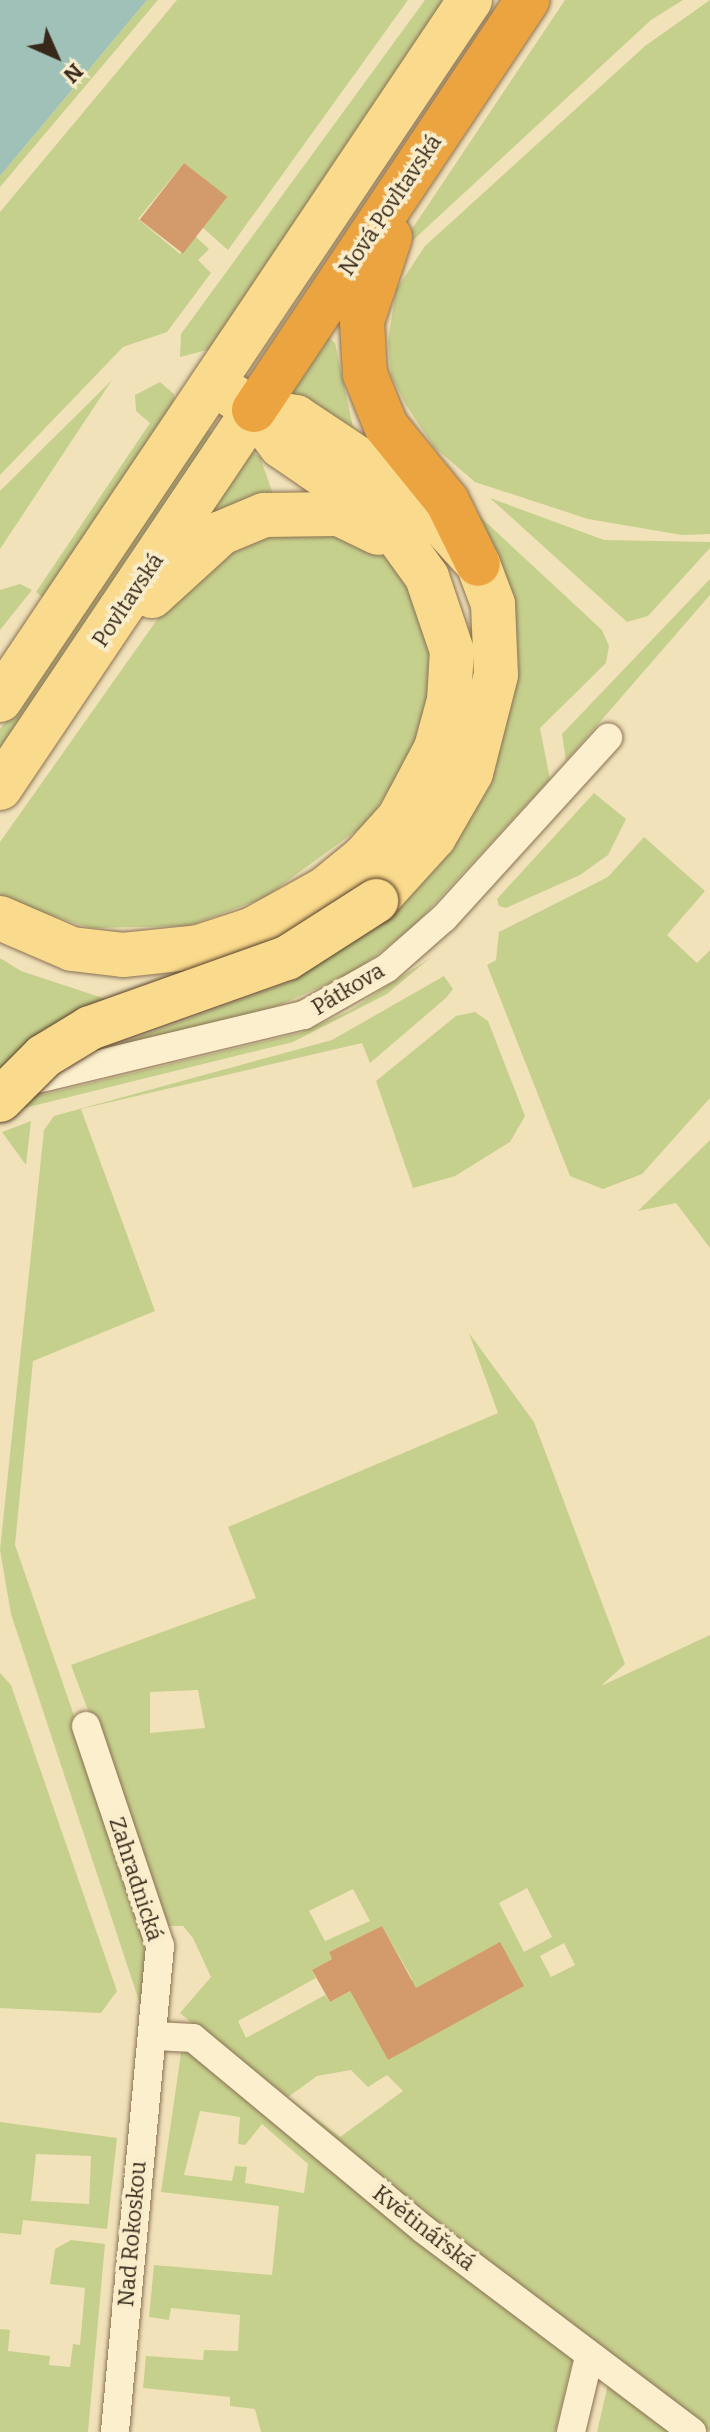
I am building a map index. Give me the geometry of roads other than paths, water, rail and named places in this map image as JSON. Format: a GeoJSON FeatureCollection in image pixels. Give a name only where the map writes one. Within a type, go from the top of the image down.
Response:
{"type":"FeatureCollection","features":[{"type":"Feature","properties":{"kind":"highway","name":"Nová Povltavská"},"geometry":{"type":"LineString","coordinates":[[254,410],[527,0]]}},
{"type":"Feature","properties":{"kind":"highway"},"geometry":{"type":"LineString","coordinates":[[433,140],[370,285],[362,354],[386,426],[447,501],[478,564]]}},
{"type":"Feature","properties":{"kind":"main road"},"geometry":{"type":"LineString","coordinates":[[0,700],[470,0]]}},
{"type":"Feature","properties":{"kind":"main road"},"geometry":{"type":"LineString","coordinates":[[0,918],[72,949],[123,955],[172,952],[253,929],[362,886],[406,807],[444,725],[452,651],[427,577],[383,516],[281,446],[254,410],[213,383]]}},
{"type":"Feature","properties":{"kind":"main road"},"geometry":{"type":"LineString","coordinates":[[0,1100],[44,1056],[78,1035],[287,958],[362,886],[451,811],[487,729],[498,647],[493,604],[478,564],[442,520],[393,479],[296,417],[254,410]]}},
{"type":"Feature","properties":{"kind":"main road","name":"Povltavská"},"geometry":{"type":"LineString","coordinates":[[0,788],[254,410]]}},
{"type":"Feature","properties":{"kind":"main road"},"geometry":{"type":"LineString","coordinates":[[86,663],[201,548],[264,515],[322,511],[358,521],[427,577]]}},
{"type":"Feature","properties":{"kind":"street","name":"Pátkova"},"geometry":{"type":"LineString","coordinates":[[0,1087],[178,1049],[318,1007],[387,968],[444,918],[608,738]]}},
{"type":"Feature","properties":{"kind":"street","name":"Zahradnická"},"geometry":{"type":"LineString","coordinates":[[86,1726],[160,1946],[155,2036]]}},
{"type":"Feature","properties":{"kind":"street","name":"Květinářská"},"geometry":{"type":"LineString","coordinates":[[155,2036],[193,2038],[589,2357],[692,2432]]}},
{"type":"Feature","properties":{"kind":"street","name":"Nad Rokoskou"},"geometry":{"type":"LineString","coordinates":[[115,2432],[155,2036]]}},
{"type":"Feature","properties":{"kind":"street"},"geometry":{"type":"LineString","coordinates":[[571,2432],[589,2357]]}},
{"type":"Feature","properties":{"kind":"water"},"geometry":{"type":"Polygon","coordinates":[[[0,0],[147,0],[0,176],[0,0]]]}}]}
